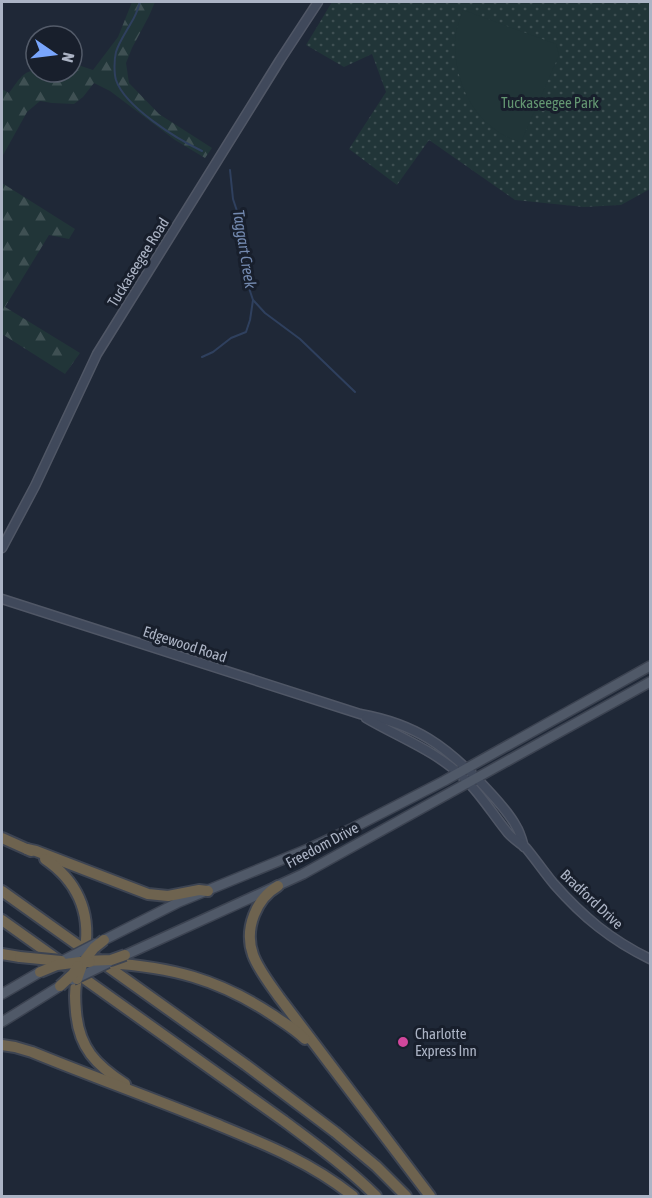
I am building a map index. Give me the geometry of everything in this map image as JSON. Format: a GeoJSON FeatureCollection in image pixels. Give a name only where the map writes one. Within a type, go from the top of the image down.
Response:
{"type":"FeatureCollection","features":[{"type":"Feature","properties":{"kind":"highway"},"geometry":{"type":"LineString","coordinates":[[2,838],[27,849],[53,865],[70,881],[76,891],[86,927],[85,949],[75,997],[80,1032],[89,1052],[105,1070],[135,1091]]}},
{"type":"Feature","properties":{"kind":"highway"},"geometry":{"type":"LineString","coordinates":[[27,849],[148,894],[168,896],[199,890],[208,891]]}},
{"type":"Feature","properties":{"kind":"highway"},"geometry":{"type":"LineString","coordinates":[[278,886],[263,899],[254,917],[249,937],[252,955],[263,975],[430,1197]]}},
{"type":"Feature","properties":{"kind":"highway"},"geometry":{"type":"LineString","coordinates":[[2,891],[246,1065],[335,1132],[376,1166],[406,1197]]}},
{"type":"Feature","properties":{"kind":"highway"},"geometry":{"type":"LineString","coordinates":[[2,920],[323,1149],[356,1176],[376,1197]]}},
{"type":"Feature","properties":{"kind":"highway"},"geometry":{"type":"LineString","coordinates":[[60,986],[104,940]]}},
{"type":"Feature","properties":{"kind":"highway"},"geometry":{"type":"LineString","coordinates":[[2,954],[61,962],[108,963],[169,970],[188,975],[226,988],[260,1006],[293,1028],[325,1058]]}},
{"type":"Feature","properties":{"kind":"highway"},"geometry":{"type":"LineString","coordinates":[[40,972],[61,964],[111,960],[125,955]]}},
{"type":"Feature","properties":{"kind":"highway"},"geometry":{"type":"LineString","coordinates":[[2,1045],[32,1052],[135,1091],[291,1155],[323,1174],[353,1197]]}},
{"type":"Feature","properties":{"kind":"main road","name":"Freedom Drive"},"geometry":{"type":"LineString","coordinates":[[2,994],[40,972],[179,902],[317,845],[408,800],[651,666]]}},
{"type":"Feature","properties":{"kind":"main road","name":"Freedom Drive"},"geometry":{"type":"LineString","coordinates":[[2,1022],[60,986],[317,866],[651,682]]}},
{"type":"Feature","properties":{"kind":"street","name":"Tuckaseegee Road"},"geometry":{"type":"LineString","coordinates":[[2,548],[35,486],[97,354],[318,2]]}},
{"type":"Feature","properties":{"kind":"street","name":"Edgewood Road"},"geometry":{"type":"LineString","coordinates":[[2,599],[360,714],[463,770]]}},
{"type":"Feature","properties":{"kind":"street","name":"Bradford Drive"},"geometry":{"type":"LineString","coordinates":[[463,770],[509,835],[524,847],[560,891],[593,922],[622,944],[651,959]]}},
{"type":"Feature","properties":{"kind":"green space"},"geometry":{"type":"Polygon","coordinates":[[[132,2],[155,2],[126,63],[129,83],[159,114],[212,148],[205,158],[175,140],[110,91],[94,83],[74,104],[40,101],[27,112],[2,157],[2,89],[9,93],[24,75],[24,84],[84,84],[84,67],[93,70],[118,37],[132,2]]]}},
{"type":"Feature","properties":{"kind":"green space","name":"Tuckaseegee Park"},"geometry":{"type":"Polygon","coordinates":[[[332,2],[650,2],[650,189],[621,205],[584,207],[515,200],[429,140],[397,185],[349,149],[386,92],[372,54],[344,67],[306,45],[332,2]]]}},
{"type":"Feature","properties":{"kind":"green space"},"geometry":{"type":"Polygon","coordinates":[[[463,10],[556,44],[559,55],[521,142],[505,136],[492,127],[471,104],[464,89],[459,74],[455,41],[463,10]]]}},
{"type":"Feature","properties":{"kind":"green space"},"geometry":{"type":"Polygon","coordinates":[[[2,183],[75,229],[69,239],[49,235],[5,307],[80,353],[65,374],[2,334],[2,183]]]}},
{"type":"Feature","properties":{"kind":"waterway","name":"Taggart Creek"},"geometry":{"type":"LineString","coordinates":[[140,2],[116,52],[114,66],[116,80],[130,101],[153,121],[202,151]]}},
{"type":"Feature","properties":{"kind":"waterway","name":"Taggart Creek"},"geometry":{"type":"LineString","coordinates":[[230,170],[233,199],[244,232],[248,285],[253,300],[265,313],[300,339],[355,392]]}},
{"type":"Feature","properties":{"kind":"waterway"},"geometry":{"type":"LineString","coordinates":[[202,357],[213,352],[231,338],[246,332],[253,300]]}},
{"type":"Feature","properties":{"kind":"place","name":"Charlotte Express Inn"},"geometry":{"type":"Point","coordinates":[403,1042]}}]}
